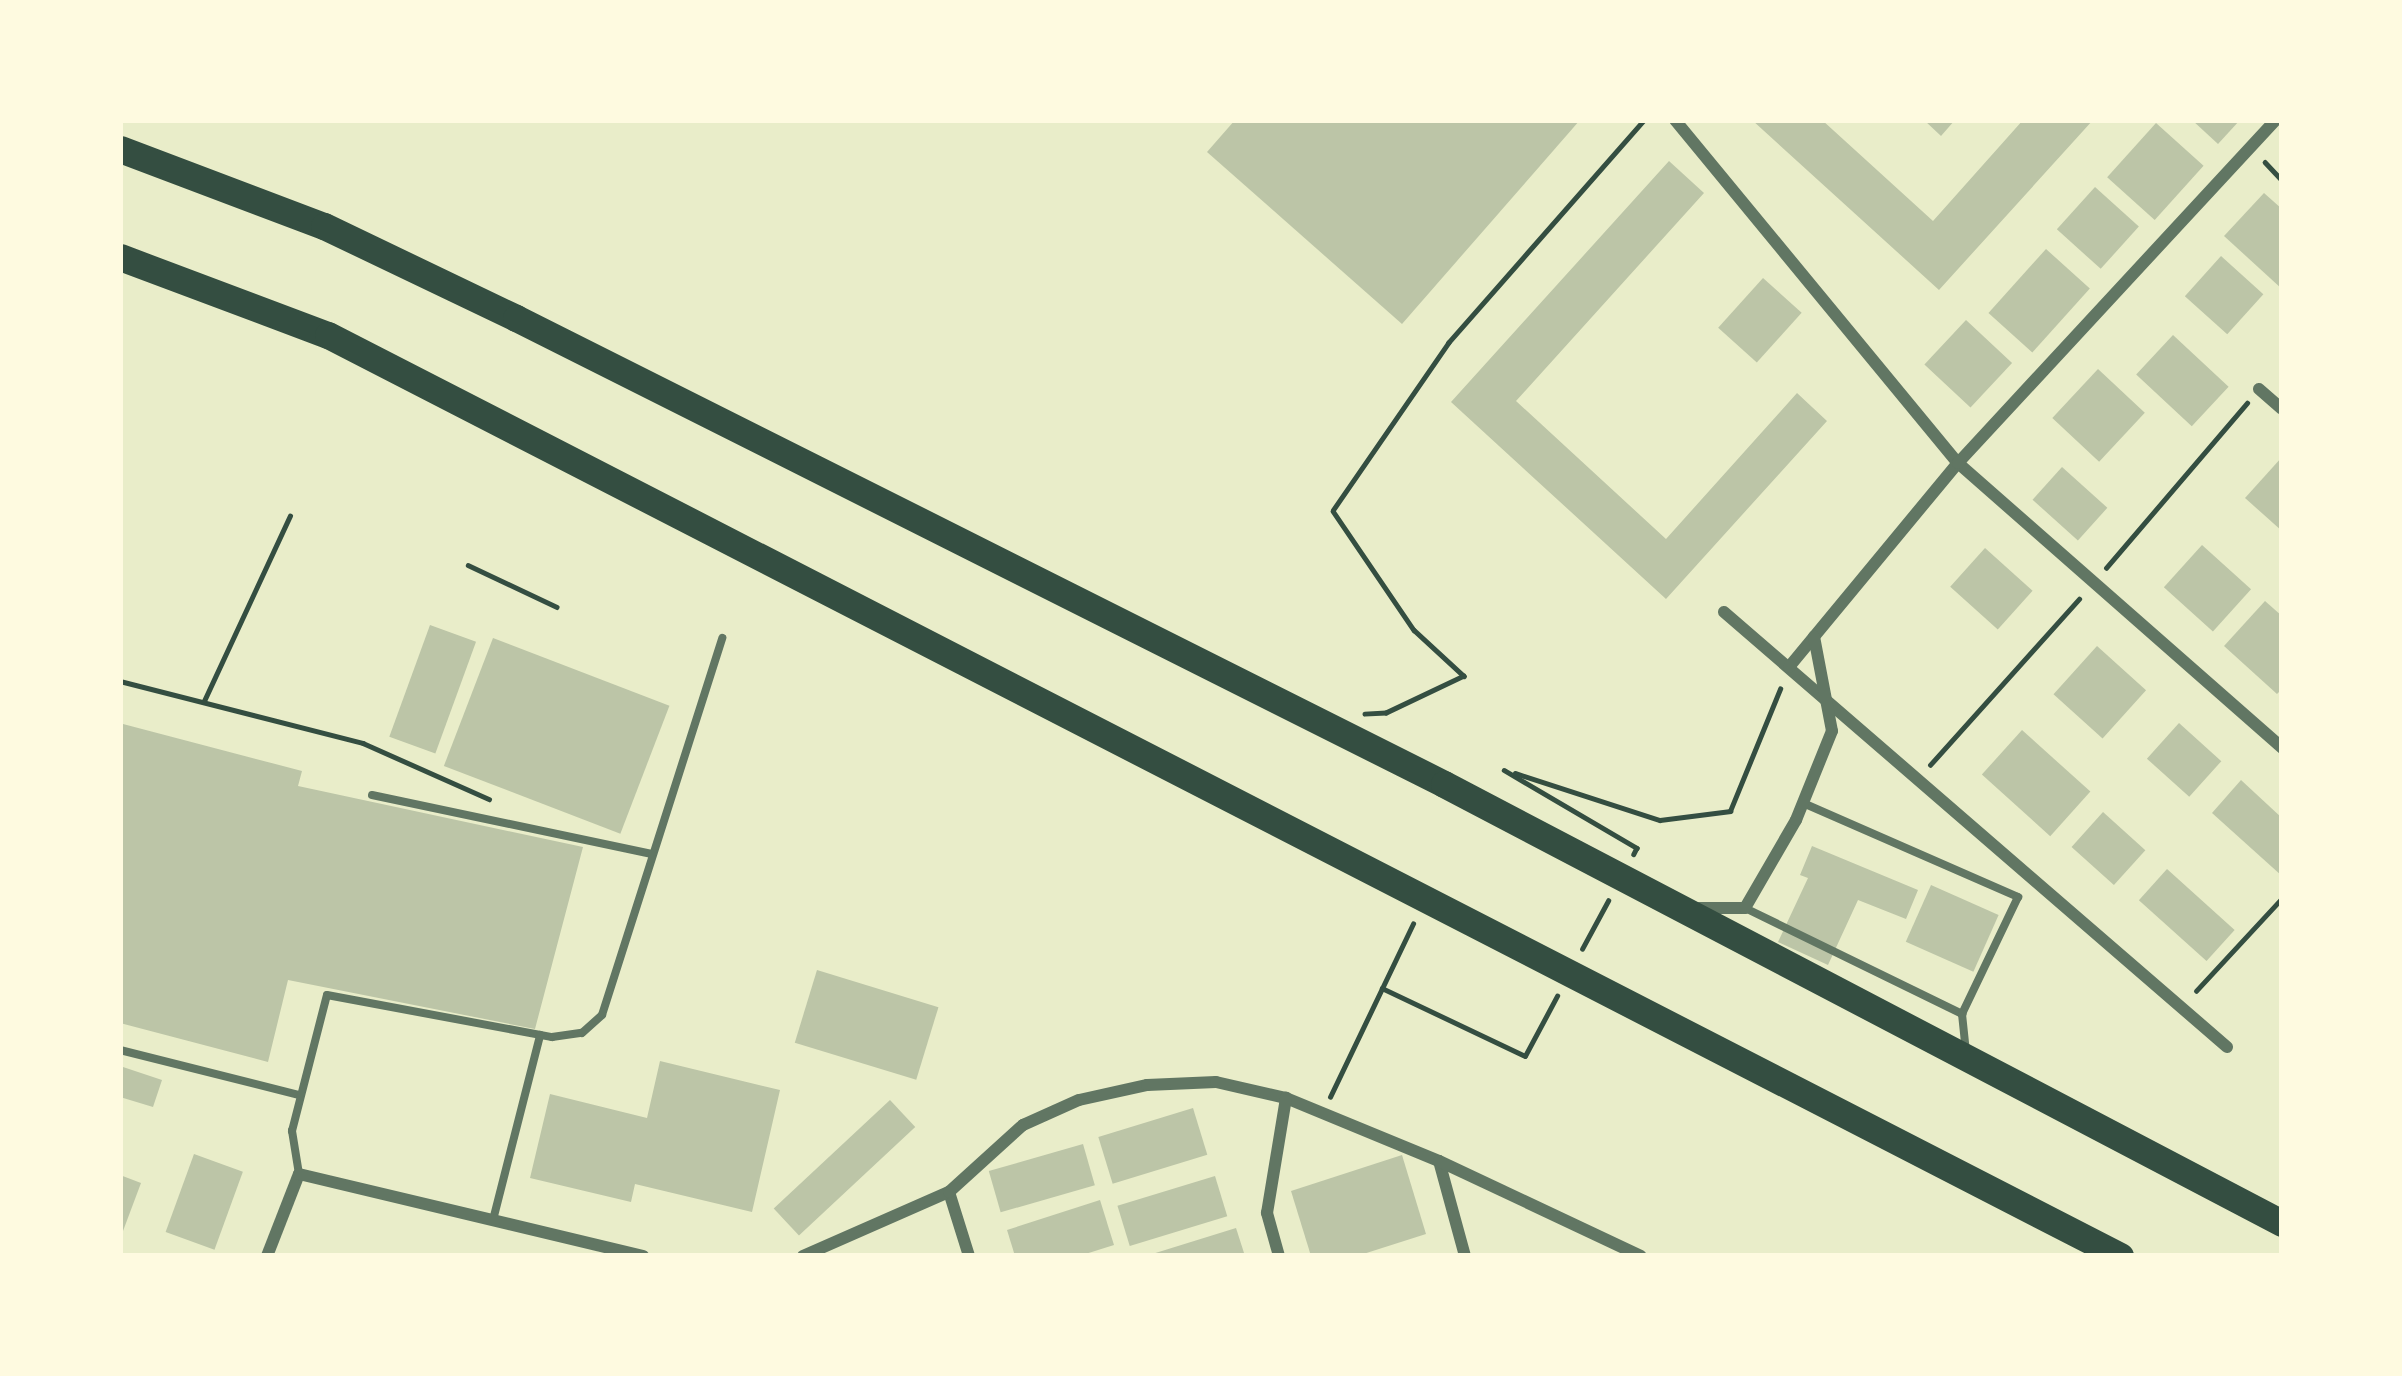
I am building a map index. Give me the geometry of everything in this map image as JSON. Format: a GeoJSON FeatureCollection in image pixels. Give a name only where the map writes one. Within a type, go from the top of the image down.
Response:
{"type":"FeatureCollection","features":[{"type":"Feature","properties":{"kind":"highway"},"geometry":{"type":"LineString","coordinates":[[120,149],[324,226],[1444,784],[2282,1223]]}},
{"type":"Feature","properties":{"kind":"highway"},"geometry":{"type":"LineString","coordinates":[[120,256],[328,334],[2120,1256]]}},
{"type":"Feature","properties":{"kind":"street"},"geometry":{"type":"LineString","coordinates":[[1676,120],[1958,464],[2282,748]]}},
{"type":"Feature","properties":{"kind":"street"},"geometry":{"type":"LineString","coordinates":[[1790,667],[1958,464],[2276,120]]}},
{"type":"Feature","properties":{"kind":"street"},"geometry":{"type":"LineString","coordinates":[[2259,389],[2282,409]]}},
{"type":"Feature","properties":{"kind":"street"},"geometry":{"type":"LineString","coordinates":[[1724,612],[2227,1047]]}},
{"type":"Feature","properties":{"kind":"street"},"geometry":{"type":"LineString","coordinates":[[1669,902],[1720,912],[1745,908],[1803,802],[1832,731],[1814,637]]}},
{"type":"Feature","properties":{"kind":"street"},"geometry":{"type":"LineString","coordinates":[[803,1256],[949,1192],[1023,1125],[1079,1100],[1147,1085],[1216,1082],[1286,1098],[1439,1161],[1641,1256]]}},
{"type":"Feature","properties":{"kind":"street"},"geometry":{"type":"LineString","coordinates":[[1279,1256],[1267,1213],[1286,1098]]}},
{"type":"Feature","properties":{"kind":"street"},"geometry":{"type":"LineString","coordinates":[[1439,1161],[1466,1256]]}},
{"type":"Feature","properties":{"kind":"street"},"geometry":{"type":"LineString","coordinates":[[267,1256],[299,1174],[643,1256]]}},
{"type":"Feature","properties":{"kind":"street"},"geometry":{"type":"LineString","coordinates":[[949,1192],[969,1256]]}},
{"type":"Feature","properties":{"kind":"lane"},"geometry":{"type":"LineString","coordinates":[[299,1174],[292,1131],[327,995],[540,1035],[582,1033],[602,1015],[722,638]]}},
{"type":"Feature","properties":{"kind":"lane"},"geometry":{"type":"LineString","coordinates":[[372,795],[652,854]]}},
{"type":"Feature","properties":{"kind":"lane"},"geometry":{"type":"LineString","coordinates":[[1803,802],[2018,897],[1962,1014],[1966,1058]]}},
{"type":"Feature","properties":{"kind":"lane"},"geometry":{"type":"LineString","coordinates":[[1745,908],[1962,1014]]}},
{"type":"Feature","properties":{"kind":"lane"},"geometry":{"type":"LineString","coordinates":[[492,1222],[540,1035]]}},
{"type":"Feature","properties":{"kind":"lane"},"geometry":{"type":"LineString","coordinates":[[120,1050],[299,1095]]}},
{"type":"Feature","properties":{"kind":"path"},"geometry":{"type":"LineString","coordinates":[[1308,716],[1386,713],[1464,676],[1414,630],[1333,511],[1448,343],[1644,120]]}},
{"type":"Feature","properties":{"kind":"path"},"geometry":{"type":"LineString","coordinates":[[203,703],[290,516]]}},
{"type":"Feature","properties":{"kind":"path"},"geometry":{"type":"LineString","coordinates":[[468,565],[557,607]]}},
{"type":"Feature","properties":{"kind":"path"},"geometry":{"type":"LineString","coordinates":[[1444,784],[1504,770],[1660,820],[1730,811],[1790,667]]}},
{"type":"Feature","properties":{"kind":"path"},"geometry":{"type":"LineString","coordinates":[[120,681],[363,743],[496,802],[497,818]]}},
{"type":"Feature","properties":{"kind":"path"},"geometry":{"type":"LineString","coordinates":[[2181,1007],[2282,898]]}},
{"type":"Feature","properties":{"kind":"path"},"geometry":{"type":"LineString","coordinates":[[1322,1113],[1425,899]]}},
{"type":"Feature","properties":{"kind":"building"},"geometry":{"type":"Polygon","coordinates":[[[1235,120],[1580,120],[1402,324],[1207,152],[1235,120]]]}},
{"type":"Feature","properties":{"kind":"building"},"geometry":{"type":"Polygon","coordinates":[[[1752,120],[1822,120],[1933,221],[2023,120],[2093,120],[1939,290],[1752,120]]]}},
{"type":"Feature","properties":{"kind":"building"},"geometry":{"type":"Polygon","coordinates":[[[1924,120],[1955,120],[1941,136],[1924,120]]]}},
{"type":"Feature","properties":{"kind":"building"},"geometry":{"type":"Polygon","coordinates":[[[2192,120],[2240,120],[2218,144],[2192,120]]]}},
{"type":"Feature","properties":{"kind":"building"},"geometry":{"type":"Polygon","coordinates":[[[2156,123],[2204,166],[2155,220],[2107,177],[2156,123]]]}},
{"type":"Feature","properties":{"kind":"building"},"geometry":{"type":"Polygon","coordinates":[[[1669,161],[1704,193],[1516,401],[1666,539],[1797,393],[1827,421],[1666,599],[1451,402],[1669,161]]]}},
{"type":"Feature","properties":{"kind":"building"},"geometry":{"type":"Polygon","coordinates":[[[2095,187],[2139,226],[2101,269],[2057,229],[2095,187]]]}},
{"type":"Feature","properties":{"kind":"building"},"geometry":{"type":"Polygon","coordinates":[[[2264,193],[2282,209],[2282,289],[2224,236],[2264,193]]]}},
{"type":"Feature","properties":{"kind":"building"},"geometry":{"type":"Polygon","coordinates":[[[2046,249],[2090,288],[2032,352],[1988,313],[2046,249]]]}},
{"type":"Feature","properties":{"kind":"building"},"geometry":{"type":"Polygon","coordinates":[[[2221,256],[2263,294],[2227,334],[2185,296],[2221,256]]]}},
{"type":"Feature","properties":{"kind":"building"},"geometry":{"type":"Polygon","coordinates":[[[1763,278],[1802,313],[1757,363],[1718,328],[1763,278]]]}},
{"type":"Feature","properties":{"kind":"building"},"geometry":{"type":"Polygon","coordinates":[[[1966,320],[2012,363],[1970,408],[1924,365],[1966,320]]]}},
{"type":"Feature","properties":{"kind":"building"},"geometry":{"type":"Polygon","coordinates":[[[2173,335],[2229,387],[2192,426],[2136,374],[2173,335]]]}},
{"type":"Feature","properties":{"kind":"building"},"geometry":{"type":"Polygon","coordinates":[[[2098,369],[2145,413],[2099,462],[2052,418],[2098,369]]]}},
{"type":"Feature","properties":{"kind":"building"},"geometry":{"type":"Polygon","coordinates":[[[2282,457],[2282,531],[2245,498],[2282,457]]]}},
{"type":"Feature","properties":{"kind":"building"},"geometry":{"type":"Polygon","coordinates":[[[2062,467],[2107,508],[2078,541],[2033,500],[2062,467]]]}},
{"type":"Feature","properties":{"kind":"building"},"geometry":{"type":"Polygon","coordinates":[[[2202,545],[2251,589],[2213,632],[2164,587],[2202,545]]]}},
{"type":"Feature","properties":{"kind":"building"},"geometry":{"type":"Polygon","coordinates":[[[1985,548],[2033,591],[1998,629],[1950,587],[1985,548]]]}},
{"type":"Feature","properties":{"kind":"building"},"geometry":{"type":"Polygon","coordinates":[[[2265,601],[2282,616],[2282,689],[2277,694],[2224,646],[2265,601]]]}},
{"type":"Feature","properties":{"kind":"building"},"geometry":{"type":"Polygon","coordinates":[[[430,625],[476,642],[435,754],[389,737],[430,625]]]}},
{"type":"Feature","properties":{"kind":"building"},"geometry":{"type":"Polygon","coordinates":[[[493,638],[669,706],[620,834],[444,766],[493,638]]]}},
{"type":"Feature","properties":{"kind":"building"},"geometry":{"type":"Polygon","coordinates":[[[2097,646],[2146,690],[2103,738],[2054,694],[2097,646]]]}},
{"type":"Feature","properties":{"kind":"building"},"geometry":{"type":"Polygon","coordinates":[[[2179,723],[2221,761],[2189,797],[2147,759],[2179,723]]]}},
{"type":"Feature","properties":{"kind":"building"},"geometry":{"type":"Polygon","coordinates":[[[123,724],[302,771],[298,786],[583,847],[535,1029],[288,980],[268,1062],[120,1023],[123,724]]]}},
{"type":"Feature","properties":{"kind":"building"},"geometry":{"type":"Polygon","coordinates":[[[2022,730],[2090,792],[2050,836],[1982,775],[2022,730]]]}},
{"type":"Feature","properties":{"kind":"building"},"geometry":{"type":"Polygon","coordinates":[[[2241,780],[2282,818],[2282,876],[2212,813],[2241,780]]]}},
{"type":"Feature","properties":{"kind":"building"},"geometry":{"type":"Polygon","coordinates":[[[2103,812],[2145,850],[2114,885],[2072,847],[2103,812]]]}},
{"type":"Feature","properties":{"kind":"building"},"geometry":{"type":"Polygon","coordinates":[[[1812,846],[1918,890],[1906,919],[1858,900],[1828,965],[1778,942],[1808,878],[1800,875],[1812,846]]]}},
{"type":"Feature","properties":{"kind":"building"},"geometry":{"type":"Polygon","coordinates":[[[2167,869],[2235,930],[2207,961],[2139,900],[2167,869]]]}},
{"type":"Feature","properties":{"kind":"building"},"geometry":{"type":"Polygon","coordinates":[[[1931,885],[1999,915],[1973,972],[1906,942],[1931,885]]]}},
{"type":"Feature","properties":{"kind":"building"},"geometry":{"type":"Polygon","coordinates":[[[817,970],[938,1007],[916,1080],[795,1043],[817,970]]]}},
{"type":"Feature","properties":{"kind":"building"},"geometry":{"type":"Polygon","coordinates":[[[660,1061],[780,1090],[752,1212],[635,1184],[631,1202],[530,1178],[550,1094],[647,1118],[660,1061]]]}},
{"type":"Feature","properties":{"kind":"building"},"geometry":{"type":"Polygon","coordinates":[[[120,1066],[162,1080],[153,1107],[120,1097],[120,1066]]]}},
{"type":"Feature","properties":{"kind":"building"},"geometry":{"type":"Polygon","coordinates":[[[890,1100],[915,1127],[799,1235],[774,1208],[890,1100]]]}},
{"type":"Feature","properties":{"kind":"building"},"geometry":{"type":"Polygon","coordinates":[[[1193,1108],[1207,1155],[1113,1184],[1098,1137],[1193,1108]]]}},
{"type":"Feature","properties":{"kind":"building"},"geometry":{"type":"Polygon","coordinates":[[[1083,1144],[1095,1185],[1001,1212],[989,1171],[1083,1144]]]}},
{"type":"Feature","properties":{"kind":"building"},"geometry":{"type":"Polygon","coordinates":[[[194,1154],[243,1172],[214,1250],[166,1232],[194,1154]]]}},
{"type":"Feature","properties":{"kind":"building"},"geometry":{"type":"Polygon","coordinates":[[[1402,1155],[1426,1234],[1357,1256],[1311,1256],[1291,1191],[1402,1155]]]}},
{"type":"Feature","properties":{"kind":"building"},"geometry":{"type":"Polygon","coordinates":[[[120,1175],[141,1183],[120,1239],[120,1175]]]}},
{"type":"Feature","properties":{"kind":"building"},"geometry":{"type":"Polygon","coordinates":[[[1215,1176],[1227,1216],[1130,1246],[1117,1206],[1215,1176]]]}},
{"type":"Feature","properties":{"kind":"building"},"geometry":{"type":"Polygon","coordinates":[[[1100,1200],[1114,1245],[1079,1256],[1015,1256],[1007,1230],[1100,1200]]]}},
{"type":"Feature","properties":{"kind":"building"},"geometry":{"type":"Polygon","coordinates":[[[1236,1228],[1245,1256],[1149,1256],[1149,1255],[1236,1228]]]}}]}
